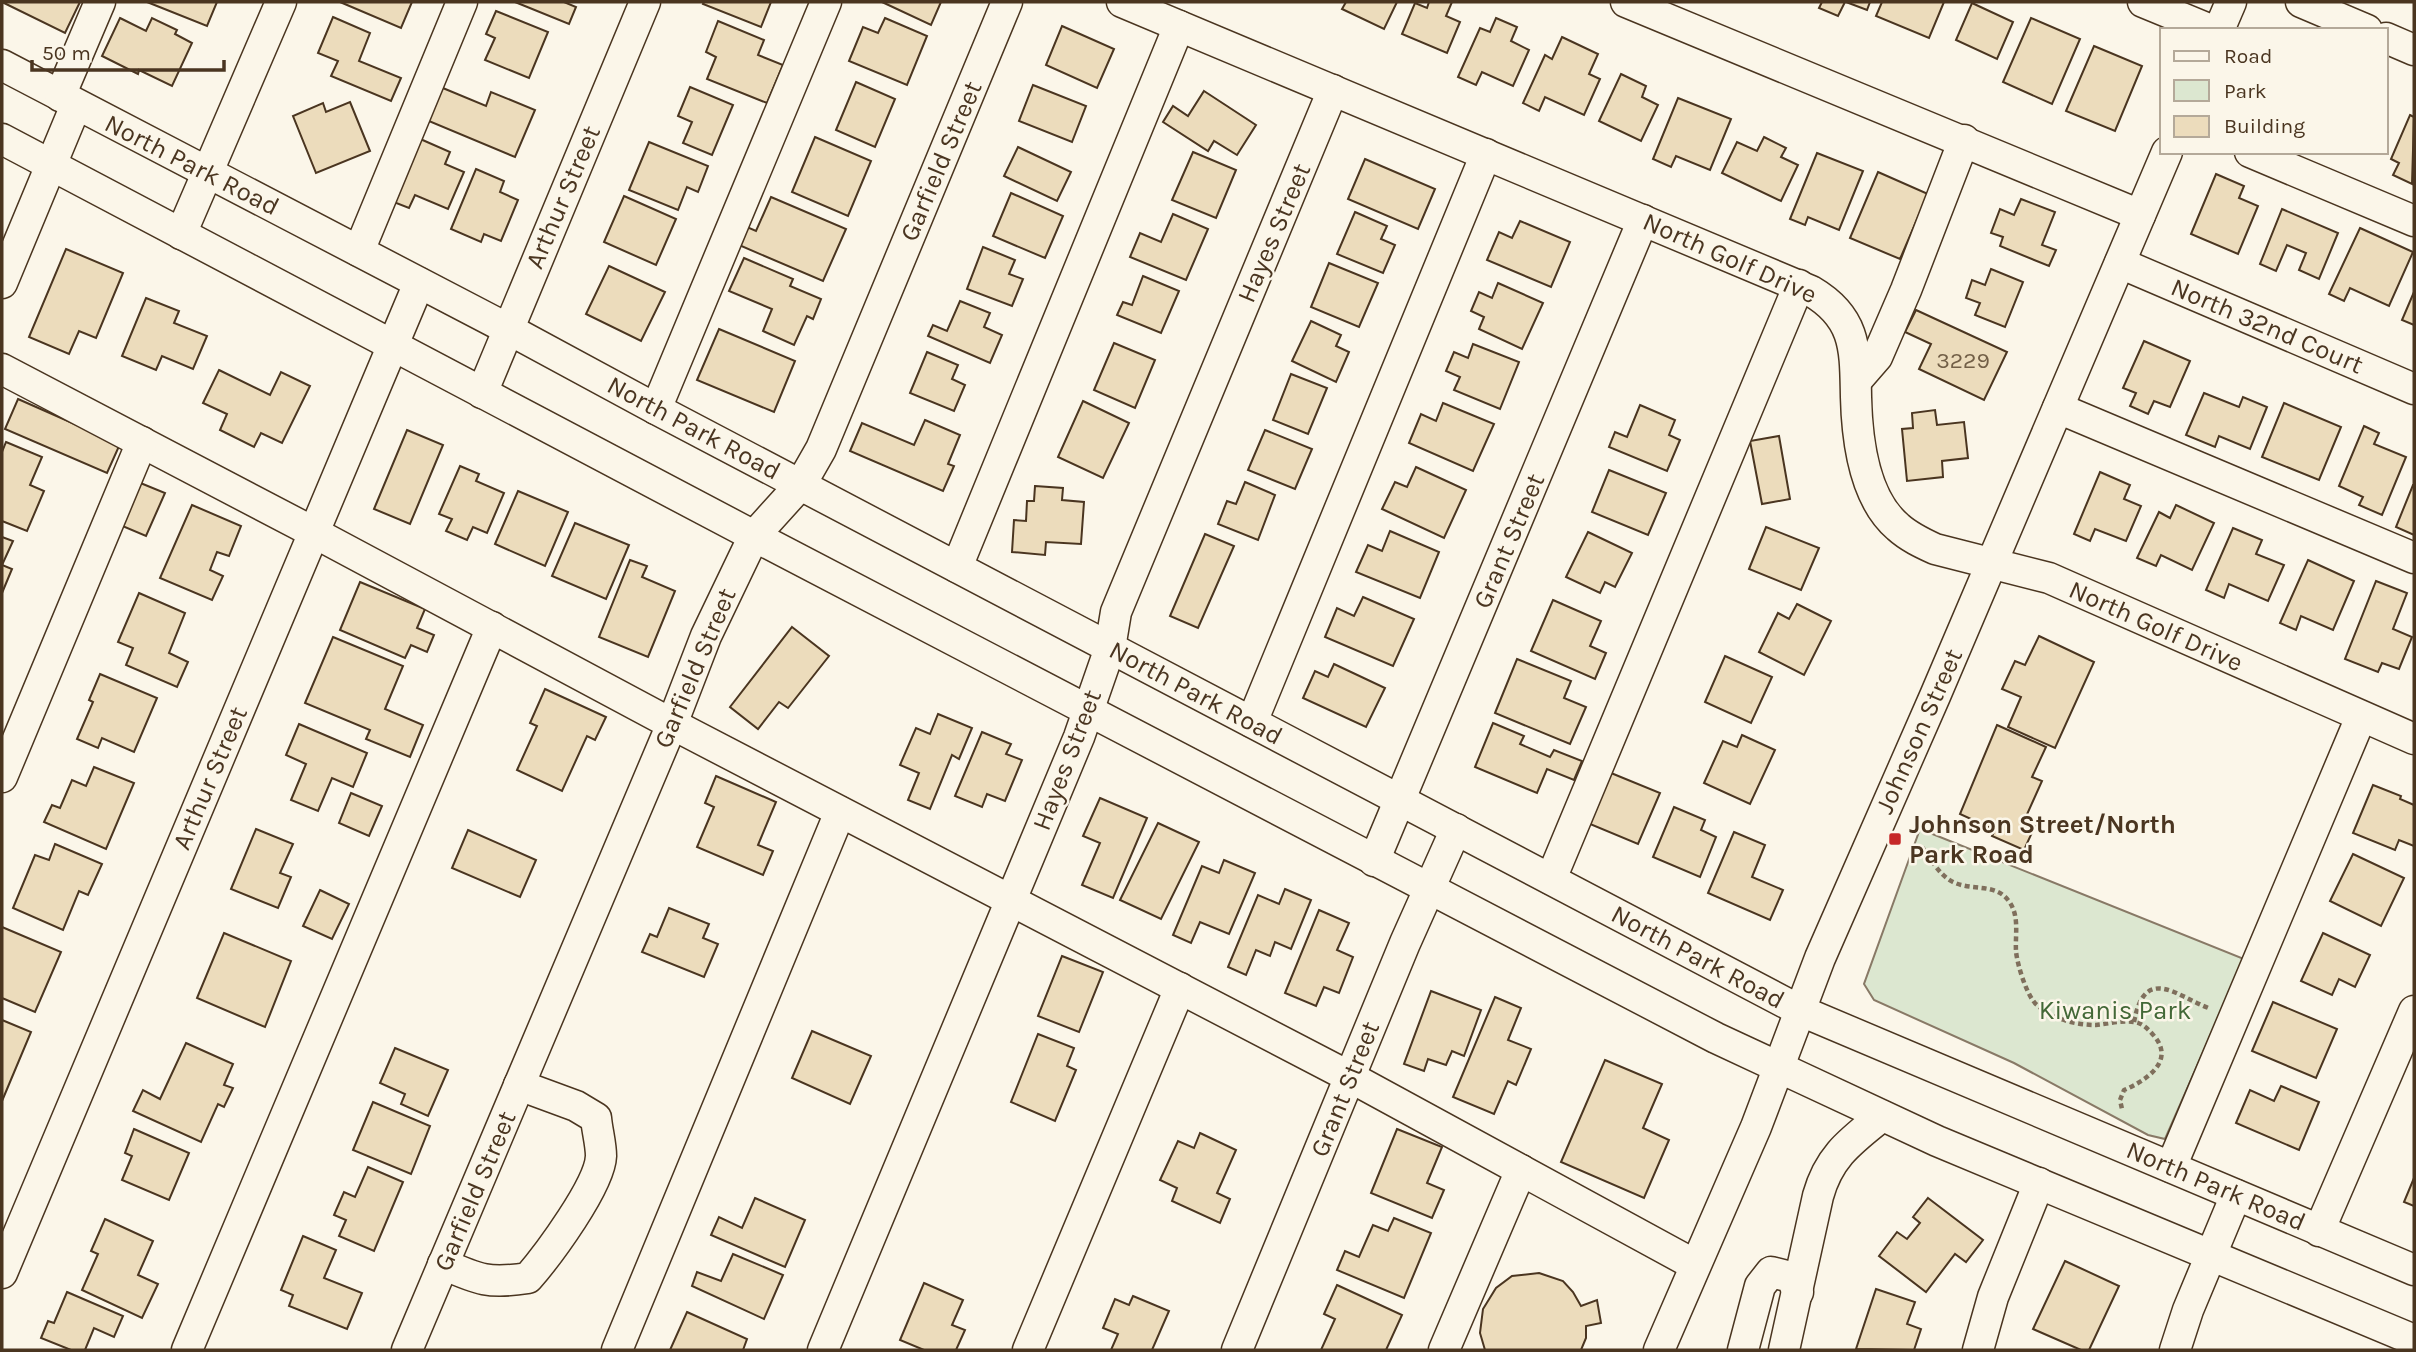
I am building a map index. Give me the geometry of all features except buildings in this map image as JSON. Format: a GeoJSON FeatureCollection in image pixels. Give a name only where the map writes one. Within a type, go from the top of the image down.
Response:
{"type":"FeatureCollection","features":[{"type":"Feature","properties":{"kind":"street"},"geometry":{"type":"LineString","coordinates":[[2,283],[51,164],[100,2]]}},
{"type":"Feature","properties":{"kind":"street"},"geometry":{"type":"LineString","coordinates":[[181,234],[281,2]]}},
{"type":"Feature","properties":{"kind":"street"},"geometry":{"type":"LineString","coordinates":[[359,251],[462,2]]}},
{"type":"Feature","properties":{"kind":"street","name":"Arthur Street"},"geometry":{"type":"LineString","coordinates":[[482,393],[645,2]]}},
{"type":"Feature","properties":{"kind":"street"},"geometry":{"type":"LineString","coordinates":[[656,409],[826,2]]}},
{"type":"Feature","properties":{"kind":"street","name":"Garfield Street"},"geometry":{"type":"LineString","coordinates":[[407,1350],[672,724],[706,636],[754,536],[801,484],[821,449],[1007,2]]}},
{"type":"Feature","properties":{"kind":"street","name":"North Golf Drive"},"geometry":{"type":"LineString","coordinates":[[1122,2],[1486,153],[1824,298],[1842,317],[1854,348],[1857,420],[1864,462],[1876,498],[1896,526],[1935,549],[2049,578],[2414,739]]}},
{"type":"Feature","properties":{"kind":"street"},"geometry":{"type":"LineString","coordinates":[[1626,2],[2140,215]]}},
{"type":"Feature","properties":{"kind":"street"},"geometry":{"type":"LineString","coordinates":[[2143,2],[2206,28]]}},
{"type":"Feature","properties":{"kind":"street"},"geometry":{"type":"LineString","coordinates":[[2220,28],[2231,2]]}},
{"type":"Feature","properties":{"kind":"street"},"geometry":{"type":"LineString","coordinates":[[2301,2],[2362,28]]}},
{"type":"Feature","properties":{"kind":"street"},"geometry":{"type":"LineString","coordinates":[[957,567],[1179,26]]}},
{"type":"Feature","properties":{"kind":"street"},"geometry":{"type":"LineString","coordinates":[[2388,39],[2414,50]]}},
{"type":"Feature","properties":{"kind":"street","name":"North Park Road"},"geometry":{"type":"LineString","coordinates":[[2,65],[1801,1011],[2414,1270]]}},
{"type":"Feature","properties":{"kind":"street","name":"Hayes Street"},"geometry":{"type":"LineString","coordinates":[[823,1350],[1079,737],[1110,648],[1116,612],[1333,90]]}},
{"type":"Feature","properties":{"kind":"street"},"geometry":{"type":"LineString","coordinates":[[2,139],[391,346],[1607,983],[1882,1116],[2414,1340]]}},
{"type":"Feature","properties":{"kind":"street"},"geometry":{"type":"LineString","coordinates":[[1857,380],[1877,357],[1964,140]]}},
{"type":"Feature","properties":{"kind":"street"},"geometry":{"type":"LineString","coordinates":[[1252,722],[1486,153]]}},
{"type":"Feature","properties":{"kind":"street","name":"Johnson Street"},"geometry":{"type":"LineString","coordinates":[[1659,1350],[1756,1127],[1820,958],[2166,154]]}},
{"type":"Feature","properties":{"kind":"street"},"geometry":{"type":"LineString","coordinates":[[2255,154],[2414,221]]}},
{"type":"Feature","properties":{"kind":"street","name":"Grant Street"},"geometry":{"type":"LineString","coordinates":[[1374,862],[1643,220]]}},
{"type":"Feature","properties":{"kind":"street","name":"North 32nd Court"},"geometry":{"type":"LineString","coordinates":[[2120,263],[2414,389]]}},
{"type":"Feature","properties":{"kind":"street","name":"Arthur Street"},"geometry":{"type":"LineString","coordinates":[[2,1273],[419,283]]}},
{"type":"Feature","properties":{"kind":"street"},"geometry":{"type":"LineString","coordinates":[[1551,879],[1799,285]]}},
{"type":"Feature","properties":{"kind":"street"},"geometry":{"type":"LineString","coordinates":[[2,369],[672,724],[1350,1077],[1695,1265]]}},
{"type":"Feature","properties":{"kind":"street"},"geometry":{"type":"LineString","coordinates":[[2058,408],[2414,558]]}},
{"type":"Feature","properties":{"kind":"street"},"geometry":{"type":"LineString","coordinates":[[2,777],[142,442]]}},
{"type":"Feature","properties":{"kind":"street"},"geometry":{"type":"LineString","coordinates":[[187,1350],[492,627]]}},
{"type":"Feature","properties":{"kind":"street"},"geometry":{"type":"LineString","coordinates":[[2171,1167],[2361,717]]}},
{"type":"Feature","properties":{"kind":"street"},"geometry":{"type":"LineString","coordinates":[[617,1350],[840,812]]}},
{"type":"Feature","properties":{"kind":"street","name":"Grant Street"},"geometry":{"type":"LineString","coordinates":[[1237,1350],[1456,829]]}},
{"type":"Feature","properties":{"kind":"street"},"geometry":{"type":"LineString","coordinates":[[1028,1350],[1180,988]]}},
{"type":"Feature","properties":{"kind":"street"},"geometry":{"type":"LineString","coordinates":[[2319,1231],[2414,1010]]}},
{"type":"Feature","properties":{"kind":"street"},"geometry":{"type":"LineString","coordinates":[[443,1265],[471,1277],[498,1282],[528,1278],[544,1259],[583,1200],[593,1177],[601,1157],[596,1118],[576,1106],[519,1085]]}},
{"type":"Feature","properties":{"kind":"street"},"geometry":{"type":"LineString","coordinates":[[1784,1350],[1818,1196],[1826,1172],[1839,1152],[1882,1116]]}},
{"type":"Feature","properties":{"kind":"street"},"geometry":{"type":"LineString","coordinates":[[1444,1350],[1521,1170]]}},
{"type":"Feature","properties":{"kind":"street"},"geometry":{"type":"LineString","coordinates":[[1978,1350],[1993,1297],[2039,1183]]}},
{"type":"Feature","properties":{"kind":"street"},"geometry":{"type":"LineString","coordinates":[[2175,1350],[2188,1310],[2236,1195]]}},
{"type":"Feature","properties":{"kind":"street"},"geometry":{"type":"LineString","coordinates":[[1743,1350],[1760,1286],[1771,1272],[1791,1276],[1798,1292]]}},
{"type":"Feature","properties":{"kind":"path"},"geometry":{"type":"LineString","coordinates":[[1922,847],[1940,872],[1953,882],[1971,888],[1987,888],[2000,892],[2009,901],[2015,916],[2016,953],[2027,991],[2034,1003],[2059,1018],[2082,1024],[2134,1022],[2146,1027],[2160,1044],[2162,1052],[2154,1072],[2146,1080],[2124,1090],[2120,1100],[2122,1109]]}},
{"type":"Feature","properties":{"kind":"path"},"geometry":{"type":"LineString","coordinates":[[2134,1022],[2144,993],[2155,988],[2167,988],[2235,1018]]}},
{"type":"Feature","properties":{"kind":"green space","name":"Kiwanis Park"},"geometry":{"type":"Polygon","coordinates":[[[1920,829],[2244,959],[2165,1139],[2148,1135],[2014,1063],[1874,1000],[1864,984],[1920,829]]]}},
{"type":"Feature","properties":{"kind":"place","name":"Johnson Street/North Park Road"},"geometry":{"type":"Point","coordinates":[1895,839]}}]}
